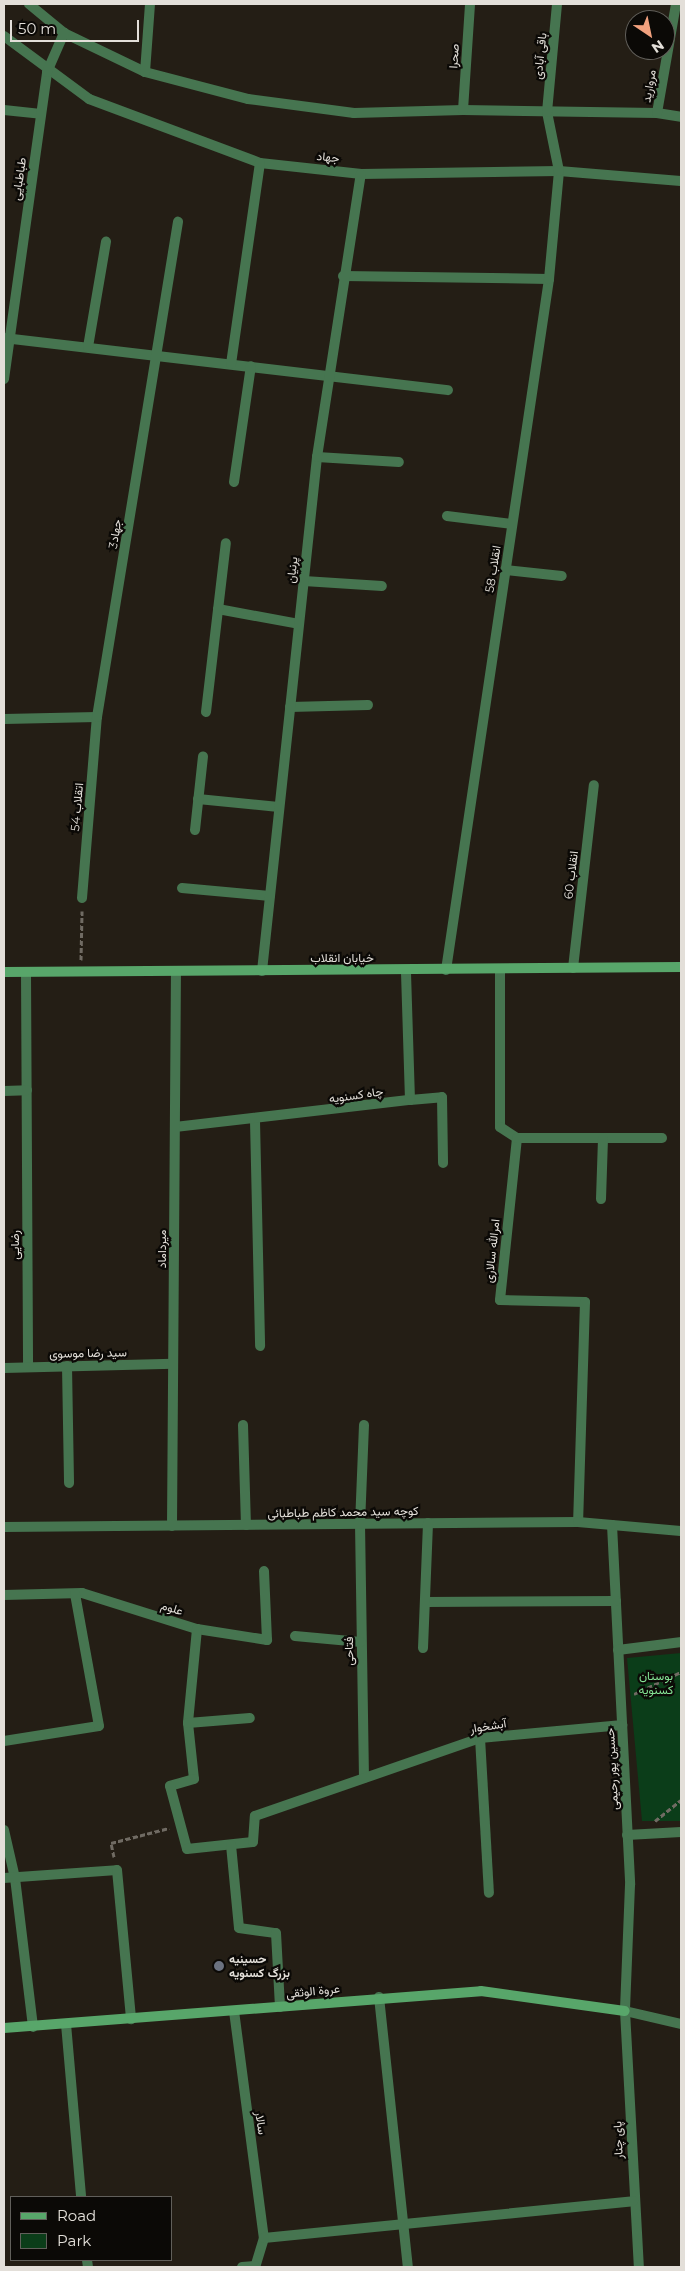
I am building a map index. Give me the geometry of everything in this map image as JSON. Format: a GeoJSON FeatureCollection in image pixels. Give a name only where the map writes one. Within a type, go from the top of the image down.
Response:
{"type":"FeatureCollection","features":[{"type":"Feature","properties":{"kind":"main road","name":"خیابان انقلاب"},"geometry":{"type":"LineString","coordinates":[[4,972],[80,973],[681,967]]}},
{"type":"Feature","properties":{"kind":"main road","name":"عروة الوثقی"},"geometry":{"type":"LineString","coordinates":[[4,2028],[234,2011],[379,1997],[481,1991],[625,2012]]}},
{"type":"Feature","properties":{"kind":"street"},"geometry":{"type":"LineString","coordinates":[[29,4],[64,33],[144,72],[248,99],[302,108],[354,113],[463,110],[657,113],[681,117]]}},
{"type":"Feature","properties":{"kind":"street"},"geometry":{"type":"LineString","coordinates":[[144,72],[150,4]]}},
{"type":"Feature","properties":{"kind":"street","name":"صحرا"},"geometry":{"type":"LineString","coordinates":[[463,110],[470,4]]}},
{"type":"Feature","properties":{"kind":"street","name":"باقی آبادی"},"geometry":{"type":"LineString","coordinates":[[558,4],[547,112],[560,171]]}},
{"type":"Feature","properties":{"kind":"street","name":"مروارید"},"geometry":{"type":"LineString","coordinates":[[657,113],[676,4]]}},
{"type":"Feature","properties":{"kind":"street","name":"طباطبایی"},"geometry":{"type":"LineString","coordinates":[[4,379],[7,338],[47,72],[64,33]]}},
{"type":"Feature","properties":{"kind":"street","name":"جهاد"},"geometry":{"type":"LineString","coordinates":[[4,36],[47,72],[89,99],[260,163],[361,174],[560,171],[681,181]]}},
{"type":"Feature","properties":{"kind":"street"},"geometry":{"type":"LineString","coordinates":[[4,110],[41,114]]}},
{"type":"Feature","properties":{"kind":"street"},"geometry":{"type":"LineString","coordinates":[[231,364],[260,163]]}},
{"type":"Feature","properties":{"kind":"street","name":"انقلاب 58"},"geometry":{"type":"LineString","coordinates":[[446,970],[549,279],[560,171]]}},
{"type":"Feature","properties":{"kind":"street","name":"پرنیان"},"geometry":{"type":"LineString","coordinates":[[262,971],[317,457],[343,276],[361,174]]}},
{"type":"Feature","properties":{"kind":"street","name":"جهاد3"},"geometry":{"type":"LineString","coordinates":[[97,718],[158,356],[178,222]]}},
{"type":"Feature","properties":{"kind":"street"},"geometry":{"type":"LineString","coordinates":[[88,347],[106,242]]}},
{"type":"Feature","properties":{"kind":"street"},"geometry":{"type":"LineString","coordinates":[[343,276],[549,279]]}},
{"type":"Feature","properties":{"kind":"street"},"geometry":{"type":"LineString","coordinates":[[7,338],[448,390]]}},
{"type":"Feature","properties":{"kind":"street"},"geometry":{"type":"LineString","coordinates":[[234,482],[251,366]]}},
{"type":"Feature","properties":{"kind":"street"},"geometry":{"type":"LineString","coordinates":[[317,457],[399,462]]}},
{"type":"Feature","properties":{"kind":"street"},"geometry":{"type":"LineString","coordinates":[[448,516],[512,524]]}},
{"type":"Feature","properties":{"kind":"street"},"geometry":{"type":"LineString","coordinates":[[206,712],[226,543]]}},
{"type":"Feature","properties":{"kind":"street"},"geometry":{"type":"LineString","coordinates":[[505,570],[562,576]]}},
{"type":"Feature","properties":{"kind":"street"},"geometry":{"type":"LineString","coordinates":[[304,581],[382,586]]}},
{"type":"Feature","properties":{"kind":"street"},"geometry":{"type":"LineString","coordinates":[[218,609],[299,624]]}},
{"type":"Feature","properties":{"kind":"street"},"geometry":{"type":"LineString","coordinates":[[290,707],[368,705]]}},
{"type":"Feature","properties":{"kind":"street"},"geometry":{"type":"LineString","coordinates":[[4,719],[97,718]]}},
{"type":"Feature","properties":{"kind":"street","name":"اتقلاب 54"},"geometry":{"type":"LineString","coordinates":[[82,898],[97,718]]}},
{"type":"Feature","properties":{"kind":"street"},"geometry":{"type":"LineString","coordinates":[[195,830],[203,756]]}},
{"type":"Feature","properties":{"kind":"street","name":"انقلاب 60"},"geometry":{"type":"LineString","coordinates":[[573,968],[594,785]]}},
{"type":"Feature","properties":{"kind":"street"},"geometry":{"type":"LineString","coordinates":[[198,799],[279,807]]}},
{"type":"Feature","properties":{"kind":"street"},"geometry":{"type":"LineString","coordinates":[[182,888],[270,896]]}},
{"type":"Feature","properties":{"kind":"street"},"geometry":{"type":"LineString","coordinates":[[500,969],[500,1127],[517,1138],[662,1138]]}},
{"type":"Feature","properties":{"kind":"street"},"geometry":{"type":"LineString","coordinates":[[406,970],[410,1100]]}},
{"type":"Feature","properties":{"kind":"street","name":"میرداماد"},"geometry":{"type":"LineString","coordinates":[[172,1526],[176,972]]}},
{"type":"Feature","properties":{"kind":"street","name":"رضایی"},"geometry":{"type":"LineString","coordinates":[[26,973],[28,1367]]}},
{"type":"Feature","properties":{"kind":"street"},"geometry":{"type":"LineString","coordinates":[[4,1091],[27,1090]]}},
{"type":"Feature","properties":{"kind":"street","name":"چاه کسنویه"},"geometry":{"type":"LineString","coordinates":[[175,1127],[254,1121],[442,1097],[443,1163]]}},
{"type":"Feature","properties":{"kind":"street"},"geometry":{"type":"LineString","coordinates":[[254,1121],[260,1346]]}},
{"type":"Feature","properties":{"kind":"street","name":"امرالله سالاری"},"geometry":{"type":"LineString","coordinates":[[517,1138],[500,1300],[584,1302],[578,1522]]}},
{"type":"Feature","properties":{"kind":"street"},"geometry":{"type":"LineString","coordinates":[[600,1199],[604,1138]]}},
{"type":"Feature","properties":{"kind":"street","name":"سید رضا موسوی"},"geometry":{"type":"LineString","coordinates":[[4,1368],[174,1364]]}},
{"type":"Feature","properties":{"kind":"street"},"geometry":{"type":"LineString","coordinates":[[67,1366],[69,1483]]}},
{"type":"Feature","properties":{"kind":"street"},"geometry":{"type":"LineString","coordinates":[[243,1425],[246,1525]]}},
{"type":"Feature","properties":{"kind":"street","name":"فتاحی"},"geometry":{"type":"LineString","coordinates":[[364,1425],[360,1524],[364,1778]]}},
{"type":"Feature","properties":{"kind":"street","name":"کوچه سید محمد کاظم طباطبائی"},"geometry":{"type":"LineString","coordinates":[[4,1527],[578,1522],[681,1531]]}},
{"type":"Feature","properties":{"kind":"street"},"geometry":{"type":"LineString","coordinates":[[423,1648],[428,1524]]}},
{"type":"Feature","properties":{"kind":"street","name":"حسین پور رحیمی"},"geometry":{"type":"LineString","coordinates":[[612,1525],[627,1835],[625,2012]]}},
{"type":"Feature","properties":{"kind":"street","name":"علوم"},"geometry":{"type":"LineString","coordinates":[[4,1595],[75,1594],[197,1629],[267,1640],[264,1571]]}},
{"type":"Feature","properties":{"kind":"street"},"geometry":{"type":"LineString","coordinates":[[4,1741],[99,1726],[75,1594]]}},
{"type":"Feature","properties":{"kind":"street"},"geometry":{"type":"LineString","coordinates":[[425,1602],[616,1601]]}},
{"type":"Feature","properties":{"kind":"street"},"geometry":{"type":"LineString","coordinates":[[197,1629],[188,1723],[194,1779],[170,1786],[187,1849],[231,1844],[239,1928],[276,1933],[280,2007]]}},
{"type":"Feature","properties":{"kind":"street"},"geometry":{"type":"LineString","coordinates":[[295,1636],[361,1642]]}},
{"type":"Feature","properties":{"kind":"street"},"geometry":{"type":"LineString","coordinates":[[618,1650],[681,1642]]}},
{"type":"Feature","properties":{"kind":"street"},"geometry":{"type":"LineString","coordinates":[[188,1723],[250,1718]]}},
{"type":"Feature","properties":{"kind":"street","name":"آبشخوار"},"geometry":{"type":"LineString","coordinates":[[231,1844],[253,1842],[255,1816],[480,1738],[622,1725]]}},
{"type":"Feature","properties":{"kind":"street"},"geometry":{"type":"LineString","coordinates":[[480,1738],[489,1893]]}},
{"type":"Feature","properties":{"kind":"street"},"geometry":{"type":"LineString","coordinates":[[4,1830],[15,1878],[33,2027]]}},
{"type":"Feature","properties":{"kind":"street"},"geometry":{"type":"LineString","coordinates":[[627,1835],[681,1832]]}},
{"type":"Feature","properties":{"kind":"street"},"geometry":{"type":"LineString","coordinates":[[4,1878],[117,1870],[131,2019]]}},
{"type":"Feature","properties":{"kind":"street"},"geometry":{"type":"LineString","coordinates":[[379,1997],[408,2267]]}},
{"type":"Feature","properties":{"kind":"street","name":"سالار"},"geometry":{"type":"LineString","coordinates":[[234,2011],[264,2238]]}},
{"type":"Feature","properties":{"kind":"street"},"geometry":{"type":"LineString","coordinates":[[625,2012],[681,2024]]}},
{"type":"Feature","properties":{"kind":"street","name":"پای چنار"},"geometry":{"type":"LineString","coordinates":[[625,2012],[633,2201],[639,2267]]}},
{"type":"Feature","properties":{"kind":"street"},"geometry":{"type":"LineString","coordinates":[[66,2024],[81,2196]]}},
{"type":"Feature","properties":{"kind":"street"},"geometry":{"type":"LineString","coordinates":[[242,2267],[255,2266],[264,2238],[403,2221],[633,2201]]}},
{"type":"Feature","properties":{"kind":"path"},"geometry":{"type":"LineString","coordinates":[[80,973],[82,898]]}},
{"type":"Feature","properties":{"kind":"path"},"geometry":{"type":"LineString","coordinates":[[622,1701],[681,1672]]}},
{"type":"Feature","properties":{"kind":"path"},"geometry":{"type":"LineString","coordinates":[[647,1834],[661,1812],[681,1800]]}},
{"type":"Feature","properties":{"kind":"path"},"geometry":{"type":"LineString","coordinates":[[117,1870],[111,1843],[180,1825]]}},
{"type":"Feature","properties":{"kind":"green space","name":"بوستان کسنویه"},"geometry":{"type":"Polygon","coordinates":[[[681,1653],[681,1821],[642,1821],[627,1658],[681,1653]]]}},
{"type":"Feature","properties":{"kind":"place","name":"حسینیه بزرگ کسنویه"},"geometry":{"type":"Point","coordinates":[219,1966]}}]}
